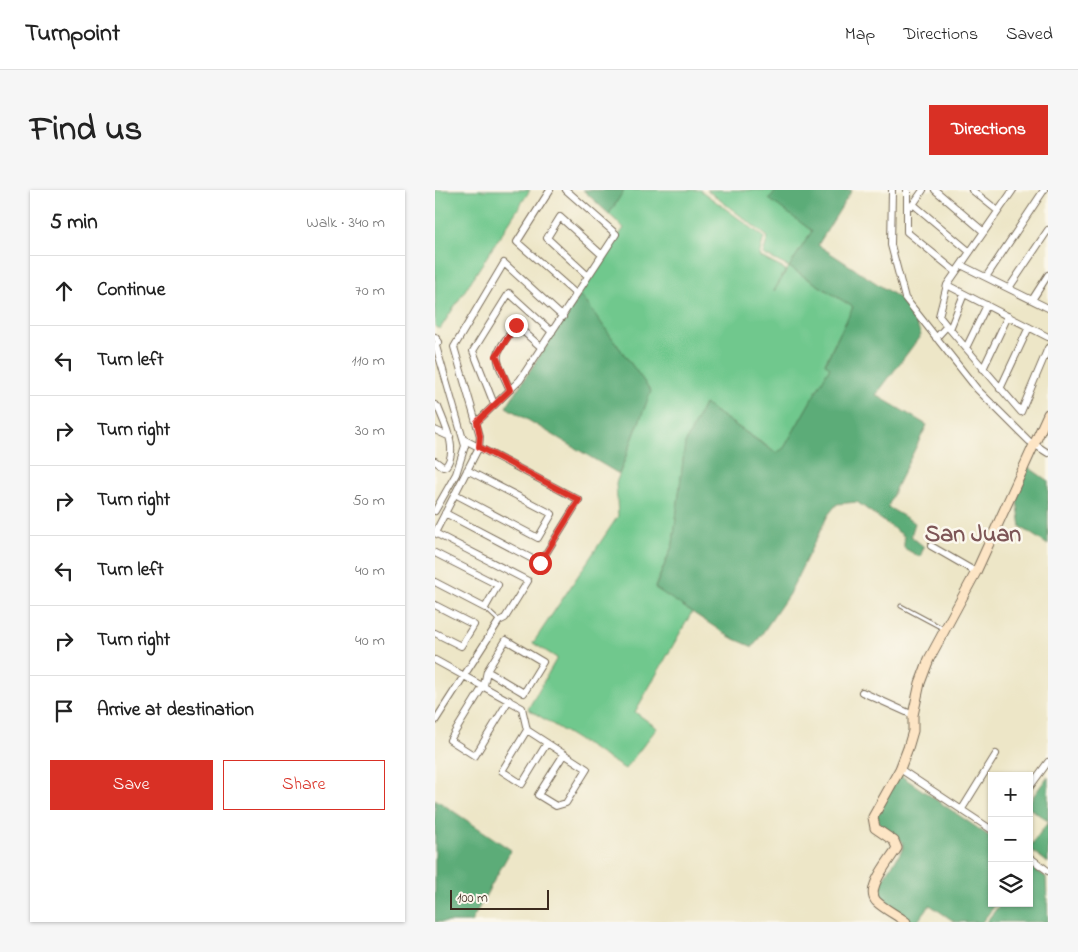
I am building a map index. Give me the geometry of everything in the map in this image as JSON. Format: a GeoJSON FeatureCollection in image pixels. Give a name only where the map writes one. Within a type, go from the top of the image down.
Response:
{"type":"FeatureCollection","features":[{"type":"Feature","properties":{"kind":"street"},"geometry":{"type":"LineString","coordinates":[[550,190],[517,242],[577,294]]}},
{"type":"Feature","properties":{"kind":"street"},"geometry":{"type":"LineString","coordinates":[[477,422],[521,380],[616,234],[566,190]]}},
{"type":"Feature","properties":{"kind":"street"},"geometry":{"type":"LineString","coordinates":[[892,190],[891,246],[905,298],[977,389],[1034,444],[1048,453]]}},
{"type":"Feature","properties":{"kind":"street"},"geometry":{"type":"LineString","coordinates":[[907,190],[907,232],[956,272]]}},
{"type":"Feature","properties":{"kind":"street"},"geometry":{"type":"LineString","coordinates":[[907,213],[923,190]]}},
{"type":"Feature","properties":{"kind":"street"},"geometry":{"type":"LineString","coordinates":[[935,190],[984,232]]}},
{"type":"Feature","properties":{"kind":"street"},"geometry":{"type":"LineString","coordinates":[[972,190],[998,211]]}},
{"type":"Feature","properties":{"kind":"street"},"geometry":{"type":"LineString","coordinates":[[1012,190],[947,285],[939,316],[1021,412],[1048,348]]}},
{"type":"Feature","properties":{"kind":"street"},"geometry":{"type":"LineString","coordinates":[[986,277],[1045,190]]}},
{"type":"Feature","properties":{"kind":"street"},"geometry":{"type":"LineString","coordinates":[[913,204],[970,252]]}},
{"type":"Feature","properties":{"kind":"street"},"geometry":{"type":"LineString","coordinates":[[589,276],[547,238],[560,217],[602,255]]}},
{"type":"Feature","properties":{"kind":"street"},"geometry":{"type":"LineString","coordinates":[[1009,288],[1048,230]]}},
{"type":"Feature","properties":{"kind":"street"},"geometry":{"type":"LineString","coordinates":[[435,721],[499,621],[505,618],[528,581],[435,533],[479,447],[480,436],[477,422],[454,347],[504,263],[563,317]]}},
{"type":"Feature","properties":{"kind":"street"},"geometry":{"type":"LineString","coordinates":[[961,265],[1048,308]]}},
{"type":"Feature","properties":{"kind":"street"},"geometry":{"type":"LineString","coordinates":[[1032,300],[1048,275]]}},
{"type":"Feature","properties":{"kind":"street"},"geometry":{"type":"LineString","coordinates":[[947,285],[1048,337]]}},
{"type":"Feature","properties":{"kind":"street"},"geometry":{"type":"LineString","coordinates":[[494,404],[473,351],[509,293],[552,332]]}},
{"type":"Feature","properties":{"kind":"street"},"geometry":{"type":"LineString","coordinates":[[936,338],[948,328],[964,294]]}},
{"type":"Feature","properties":{"kind":"street"},"geometry":{"type":"LineString","coordinates":[[966,348],[987,305]]}},
{"type":"Feature","properties":{"kind":"street"},"geometry":{"type":"LineString","coordinates":[[983,369],[1008,316]]}},
{"type":"Feature","properties":{"kind":"street"},"geometry":{"type":"LineString","coordinates":[[510,390],[496,356],[516,325],[542,348]]}},
{"type":"Feature","properties":{"kind":"street"},"geometry":{"type":"LineString","coordinates":[[1001,389],[1029,327]]}},
{"type":"Feature","properties":{"kind":"street"},"geometry":{"type":"LineString","coordinates":[[435,336],[439,341],[435,346],[465,440],[465,452],[459,467],[435,511]]}},
{"type":"Feature","properties":{"kind":"street"},"geometry":{"type":"LineString","coordinates":[[435,405],[438,407],[450,437],[449,464],[443,466],[435,461]]}},
{"type":"Feature","properties":{"kind":"street"},"geometry":{"type":"LineString","coordinates":[[906,922],[877,901],[873,895],[873,886],[897,848],[895,840],[875,828],[873,817],[900,769],[913,731],[913,715],[919,683],[945,629],[976,572],[1048,414]]}},
{"type":"Feature","properties":{"kind":"street"},"geometry":{"type":"LineString","coordinates":[[435,430],[450,437]]}},
{"type":"Feature","properties":{"kind":"street"},"geometry":{"type":"LineString","coordinates":[[445,513],[540,563],[579,500],[465,440]]}},
{"type":"Feature","properties":{"kind":"street"},"geometry":{"type":"LineString","coordinates":[[455,494],[538,538],[552,514],[467,470]]}},
{"type":"Feature","properties":{"kind":"street"},"geometry":{"type":"LineString","coordinates":[[931,546],[976,572]]}},
{"type":"Feature","properties":{"kind":"street"},"geometry":{"type":"LineString","coordinates":[[435,553],[498,585],[485,608],[435,582]]}},
{"type":"Feature","properties":{"kind":"street"},"geometry":{"type":"LineString","coordinates":[[435,605],[474,625],[461,646],[435,633]]}},
{"type":"Feature","properties":{"kind":"street"},"geometry":{"type":"LineString","coordinates":[[487,671],[524,693],[543,662],[506,640],[487,671],[484,685],[450,740],[475,756],[509,700]]}},
{"type":"Feature","properties":{"kind":"street"},"geometry":{"type":"LineString","coordinates":[[435,660],[484,685],[522,708],[527,730],[587,768],[566,803],[556,806],[538,795],[564,754]]}},
{"type":"Feature","properties":{"kind":"street"},"geometry":{"type":"LineString","coordinates":[[862,692],[913,715]]}},
{"type":"Feature","properties":{"kind":"street"},"geometry":{"type":"LineString","coordinates":[[527,730],[502,771],[522,784],[547,743]]}},
{"type":"Feature","properties":{"kind":"street"},"geometry":{"type":"LineString","coordinates":[[962,809],[996,754]]}},
{"type":"Feature","properties":{"kind":"street"},"geometry":{"type":"LineString","coordinates":[[1033,783],[1048,762]]}},
{"type":"Feature","properties":{"kind":"street"},"geometry":{"type":"LineString","coordinates":[[900,769],[988,827]]}},
{"type":"Feature","properties":{"kind":"street"},"geometry":{"type":"LineString","coordinates":[[1033,860],[1048,871]]}},
{"type":"Feature","properties":{"kind":"lane"},"geometry":{"type":"LineString","coordinates":[[901,606],[945,629]]}},
{"type":"Feature","properties":{"kind":"lane"},"geometry":{"type":"LineString","coordinates":[[485,608],[499,621]]}},
{"type":"Feature","properties":{"kind":"green space"},"geometry":{"type":"Polygon","coordinates":[[[435,190],[530,190],[440,329],[435,326],[435,190]]]}},
{"type":"Feature","properties":{"kind":"green space"},"geometry":{"type":"Polygon","coordinates":[[[583,190],[624,190],[609,214],[583,190]]]}},
{"type":"Feature","properties":{"kind":"green space"},"geometry":{"type":"Polygon","coordinates":[[[624,190],[700,190],[764,237],[759,256],[786,270],[774,291],[789,267],[853,307],[825,363],[830,367],[784,448],[777,453],[704,404],[685,444],[673,544],[655,587],[692,612],[635,712],[657,728],[625,769],[528,709],[557,658],[533,643],[618,516],[616,483],[651,391],[580,294],[624,228],[609,214],[624,190]]]}},
{"type":"Feature","properties":{"kind":"green space"},"geometry":{"type":"Polygon","coordinates":[[[707,190],[777,190],[770,199],[812,231],[789,267],[763,254],[768,237],[707,190]]]}},
{"type":"Feature","properties":{"kind":"green space"},"geometry":{"type":"Polygon","coordinates":[[[777,190],[852,190],[818,245],[905,302],[921,335],[876,395],[927,425],[888,507],[915,523],[911,536],[924,547],[920,557],[904,548],[904,536],[857,502],[837,504],[828,515],[789,594],[753,647],[730,637],[655,588],[673,544],[685,444],[704,404],[776,453],[784,448],[830,367],[825,364],[853,307],[789,267],[812,231],[769,199],[777,190]]]}},
{"type":"Feature","properties":{"kind":"green space"},"geometry":{"type":"Polygon","coordinates":[[[580,294],[651,391],[619,474],[506,407],[580,294]]]}},
{"type":"Feature","properties":{"kind":"green space"},"geometry":{"type":"Polygon","coordinates":[[[1028,467],[1048,481],[1048,545],[1021,527],[1016,492],[1028,467]]]}},
{"type":"Feature","properties":{"kind":"green space"},"geometry":{"type":"Polygon","coordinates":[[[900,775],[988,835],[988,907],[994,907],[982,922],[955,922],[930,905],[917,922],[911,922],[879,899],[878,886],[903,849],[903,842],[879,823],[876,813],[900,775]]]}},
{"type":"Feature","properties":{"kind":"green space"},"geometry":{"type":"Polygon","coordinates":[[[1048,776],[1048,821],[1033,811],[1033,797],[1048,776]]]}},
{"type":"Feature","properties":{"kind":"green space"},"geometry":{"type":"Polygon","coordinates":[[[435,799],[511,850],[471,922],[435,922],[435,799]]]}},
{"type":"Feature","properties":{"kind":"green space"},"geometry":{"type":"Polygon","coordinates":[[[1048,822],[1048,863],[1033,851],[1033,843],[1048,822]]]}},
{"type":"Feature","properties":{"kind":"green space"},"geometry":{"type":"Polygon","coordinates":[[[1033,868],[1046,877],[1048,922],[986,922],[998,907],[1033,907],[1033,868]]]}},
{"type":"Feature","properties":{"kind":"district","name":"San Juan"},"geometry":{"type":"Point","coordinates":[973,533]}},
{"type":"Feature","properties":{"kind":"route"},"geometry":{"type":"LineString","coordinates":[[516,325],[496,356],[510,390],[477,422],[480,436],[479,447],[579,500],[540,563]]}}]}
